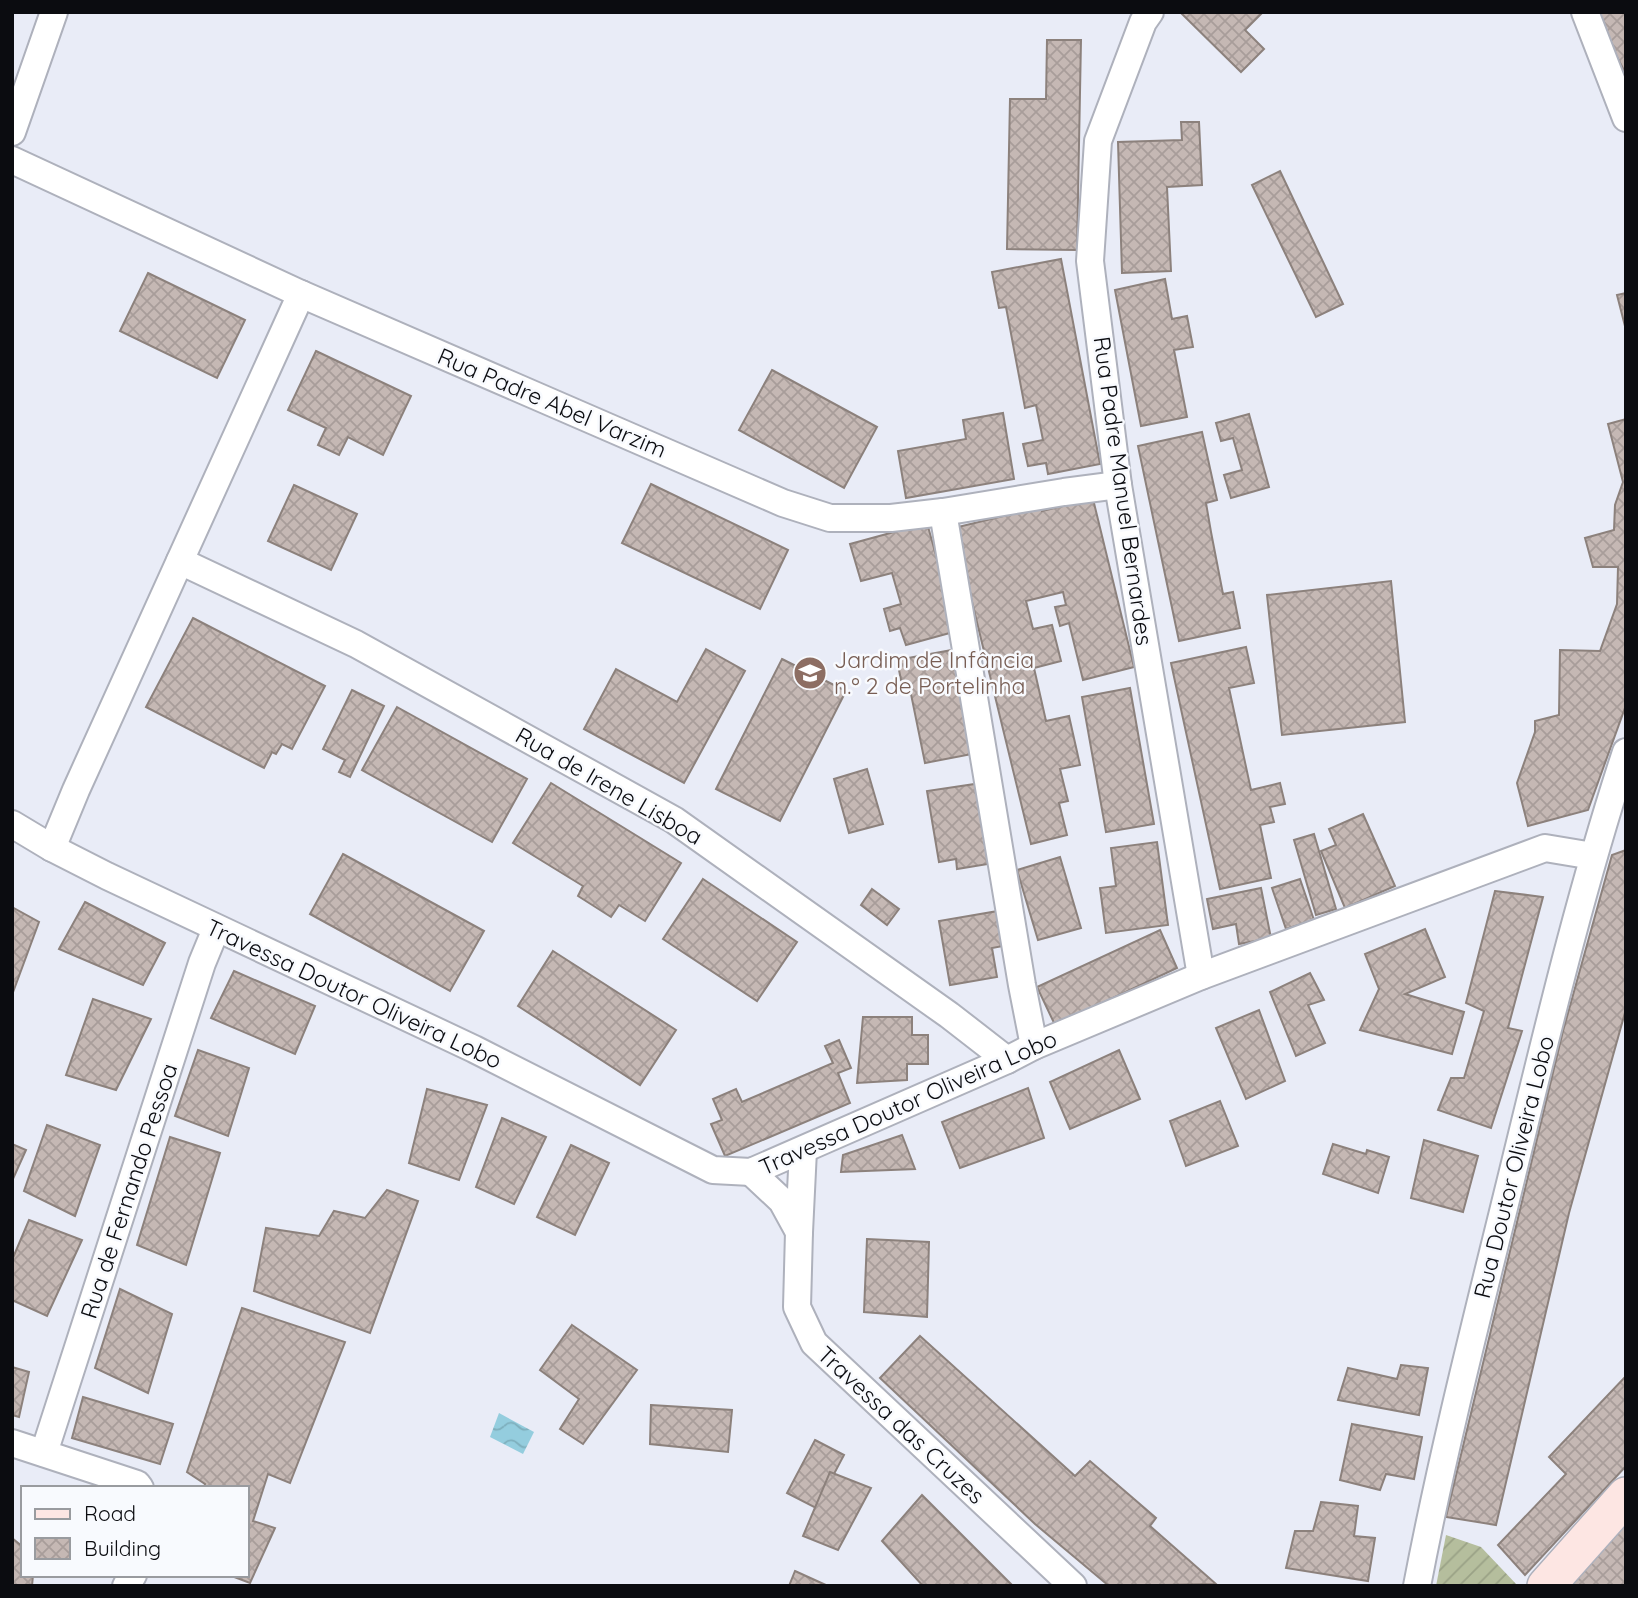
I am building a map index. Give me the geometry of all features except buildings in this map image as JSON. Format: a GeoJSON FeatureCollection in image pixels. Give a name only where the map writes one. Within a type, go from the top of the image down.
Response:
{"type":"FeatureCollection","features":[{"type":"Feature","properties":{"kind":"street"},"geometry":{"type":"LineString","coordinates":[[12,132],[54,12]]}},
{"type":"Feature","properties":{"kind":"street","name":"Rua Padre Manuel Bernardes"},"geometry":{"type":"LineString","coordinates":[[1150,12],[1143,22],[1098,141],[1090,261],[1118,485],[1201,976]]}},
{"type":"Feature","properties":{"kind":"street"},"geometry":{"type":"LineString","coordinates":[[1585,12],[1626,118]]}},
{"type":"Feature","properties":{"kind":"street","name":"Rua Padre Abel Varzim"},"geometry":{"type":"LineString","coordinates":[[12,160],[301,294],[783,503],[830,518],[891,518],[1118,485]]}},
{"type":"Feature","properties":{"kind":"street"},"geometry":{"type":"LineString","coordinates":[[52,848],[301,294]]}},
{"type":"Feature","properties":{"kind":"street"},"geometry":{"type":"LineString","coordinates":[[943,512],[1034,1046]]}},
{"type":"Feature","properties":{"kind":"street","name":"Rua de Irene Lisboa"},"geometry":{"type":"LineString","coordinates":[[180,561],[356,645],[674,820],[949,1015],[1007,1060]]}},
{"type":"Feature","properties":{"kind":"street","name":"Rua Doutor Oliveira Lobo"},"geometry":{"type":"LineString","coordinates":[[1417,1586],[1441,1463],[1593,856],[1618,800],[1626,752]]}},
{"type":"Feature","properties":{"kind":"street","name":"Travessa Doutor Oliveira Lobo"},"geometry":{"type":"LineString","coordinates":[[12,824],[52,848],[216,929],[267,950],[474,1049],[713,1170],[751,1172],[1034,1046],[1201,976],[1545,848],[1593,856]]}},
{"type":"Feature","properties":{"kind":"street","name":"Rua de Fernando Pessoa"},"geometry":{"type":"LineString","coordinates":[[44,1453],[202,963],[216,929]]}},
{"type":"Feature","properties":{"kind":"street","name":"Travessa das Cruzes"},"geometry":{"type":"LineString","coordinates":[[803,1150],[797,1307],[814,1343],[1058,1581]]}},
{"type":"Feature","properties":{"kind":"street"},"geometry":{"type":"LineString","coordinates":[[751,1172],[782,1201],[799,1232]]}},
{"type":"Feature","properties":{"kind":"street"},"geometry":{"type":"LineString","coordinates":[[12,1443],[138,1486]]}},
{"type":"Feature","properties":{"kind":"street"},"geometry":{"type":"LineString","coordinates":[[1546,1586],[1626,1496]]}},
{"type":"Feature","properties":{"kind":"green space"},"geometry":{"type":"Polygon","coordinates":[[[1446,1535],[1481,1547],[1518,1586],[1436,1586],[1446,1535]]]}},
{"type":"Feature","properties":{"kind":"water"},"geometry":{"type":"Polygon","coordinates":[[[499,1413],[534,1432],[523,1454],[490,1437],[499,1413]]]}},
{"type":"Feature","properties":{"kind":"place","name":"Jardim de Infância n.º 2 de Portelinha"},"geometry":{"type":"Point","coordinates":[810,673]}}]}
